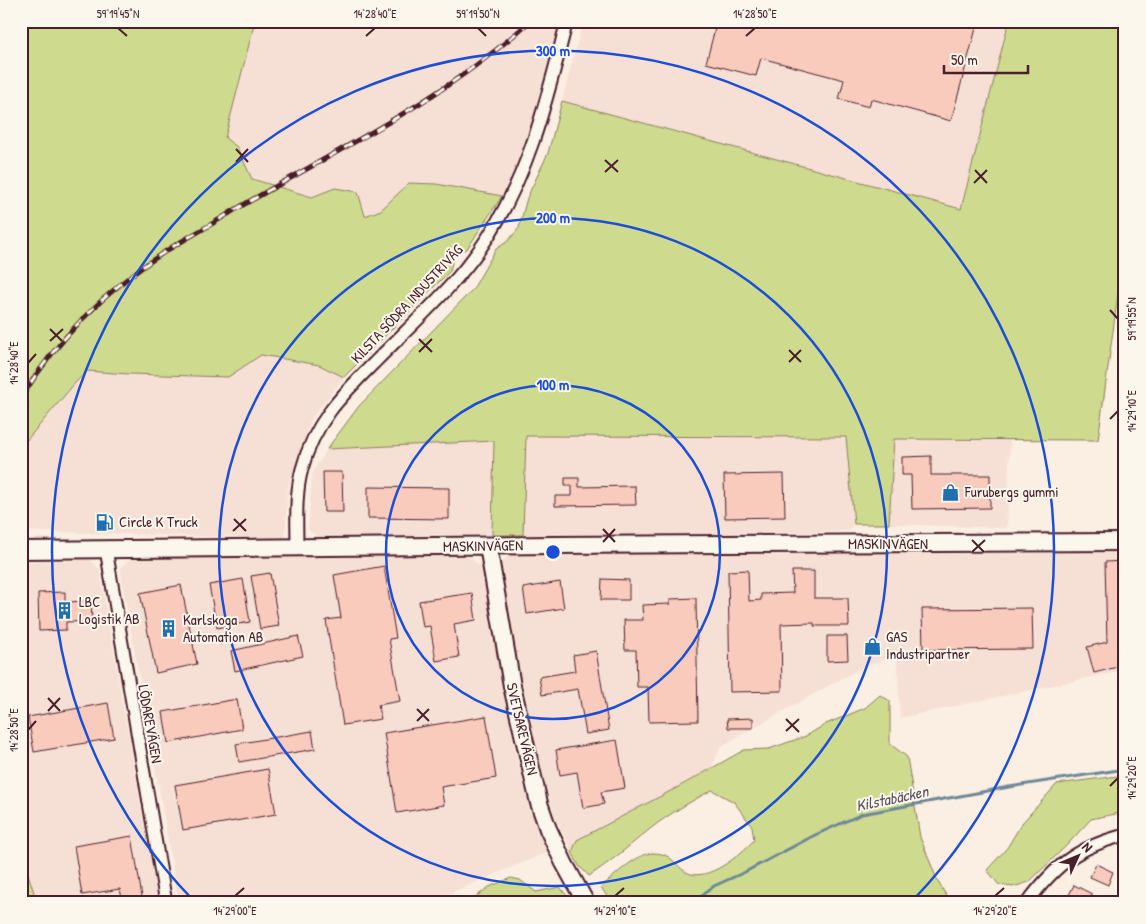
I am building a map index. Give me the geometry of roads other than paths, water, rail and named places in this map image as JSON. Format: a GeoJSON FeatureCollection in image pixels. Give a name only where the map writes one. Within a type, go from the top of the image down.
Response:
{"type":"FeatureCollection","features":[{"type":"Feature","properties":{"kind":"street","name":"KILSTA SÖDRA INDUSTRIVÄG"},"geometry":{"type":"LineString","coordinates":[[297,548],[296,510],[302,470],[316,430],[329,410],[349,387],[453,281],[487,239],[512,195],[535,140],[567,21]]}},
{"type":"Feature","properties":{"kind":"street","name":"MASKINVÄGEN"},"geometry":{"type":"LineString","coordinates":[[21,550],[1125,542]]}},
{"type":"Feature","properties":{"kind":"street","name":"SVETSAREVÄGEN"},"geometry":{"type":"LineString","coordinates":[[488,546],[512,686],[539,803],[548,829],[586,903]]}},
{"type":"Feature","properties":{"kind":"street","name":"LÖDAREVÄGEN"},"geometry":{"type":"LineString","coordinates":[[106,549],[166,903]]}},
{"type":"Feature","properties":{"kind":"street"},"geometry":{"type":"LineString","coordinates":[[1027,903],[1045,880],[1062,863],[1082,850],[1102,841],[1125,835]]}},
{"type":"Feature","properties":{"kind":"waterway","name":"Kilstabäcken"},"geometry":{"type":"LineString","coordinates":[[682,903],[698,898],[714,886],[815,835],[862,814],[1009,787],[1125,769]]}},
{"type":"Feature","properties":{"kind":"railway"},"geometry":{"type":"LineString","coordinates":[[21,398],[35,376],[67,335],[124,281],[174,246],[423,102],[496,50],[530,21]]}},
{"type":"Feature","properties":{"kind":"place","name":"Furubergs gummi"},"geometry":{"type":"Point","coordinates":[951,492]}},
{"type":"Feature","properties":{"kind":"place","name":"Circle K Truck"},"geometry":{"type":"Point","coordinates":[105,522]}},
{"type":"Feature","properties":{"kind":"place","name":"LBC Logistik AB"},"geometry":{"type":"Point","coordinates":[65,611]}},
{"type":"Feature","properties":{"kind":"place","name":"Karlskoga Automation AB"},"geometry":{"type":"Point","coordinates":[169,629]}},
{"type":"Feature","properties":{"kind":"place","name":"GAS Industripartner"},"geometry":{"type":"Point","coordinates":[872,646]}}]}
